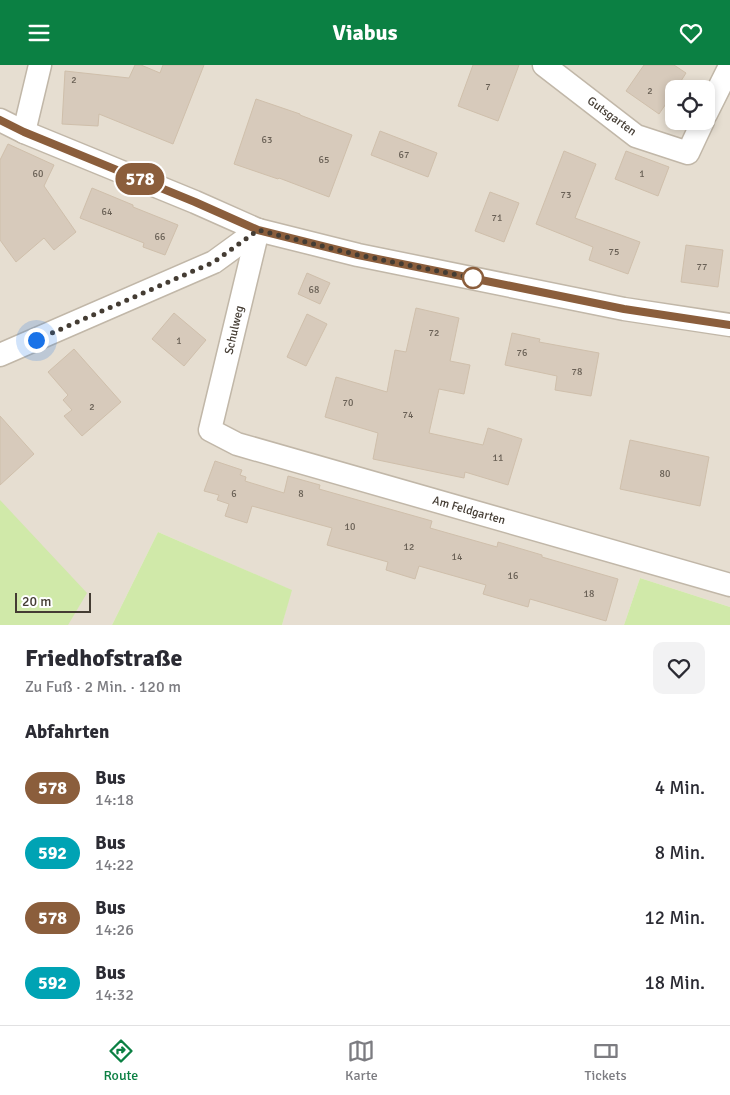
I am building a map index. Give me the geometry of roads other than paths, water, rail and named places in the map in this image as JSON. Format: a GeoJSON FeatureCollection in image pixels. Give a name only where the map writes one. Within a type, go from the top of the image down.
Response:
{"type":"FeatureCollection","features":[{"type":"Feature","properties":{"kind":"street"},"geometry":{"type":"LineString","coordinates":[[24,132],[40,65]]}},
{"type":"Feature","properties":{"kind":"street","name":"Gutsgarten"},"geometry":{"type":"LineString","coordinates":[[544,65],[636,136],[688,153],[699,130]]}},
{"type":"Feature","properties":{"kind":"street"},"geometry":{"type":"LineString","coordinates":[[715,96],[730,66]]}},
{"type":"Feature","properties":{"kind":"street"},"geometry":{"type":"LineString","coordinates":[[0,120],[24,132],[258,230],[358,255],[624,309],[730,325]]}},
{"type":"Feature","properties":{"kind":"street"},"geometry":{"type":"LineString","coordinates":[[0,355],[214,262],[258,230]]}},
{"type":"Feature","properties":{"kind":"street","name":"Schulweg"},"geometry":{"type":"LineString","coordinates":[[210,430],[258,230]]}},
{"type":"Feature","properties":{"kind":"street","name":"Am Feldgarten"},"geometry":{"type":"LineString","coordinates":[[210,430],[238,444],[730,585]]}}]}
